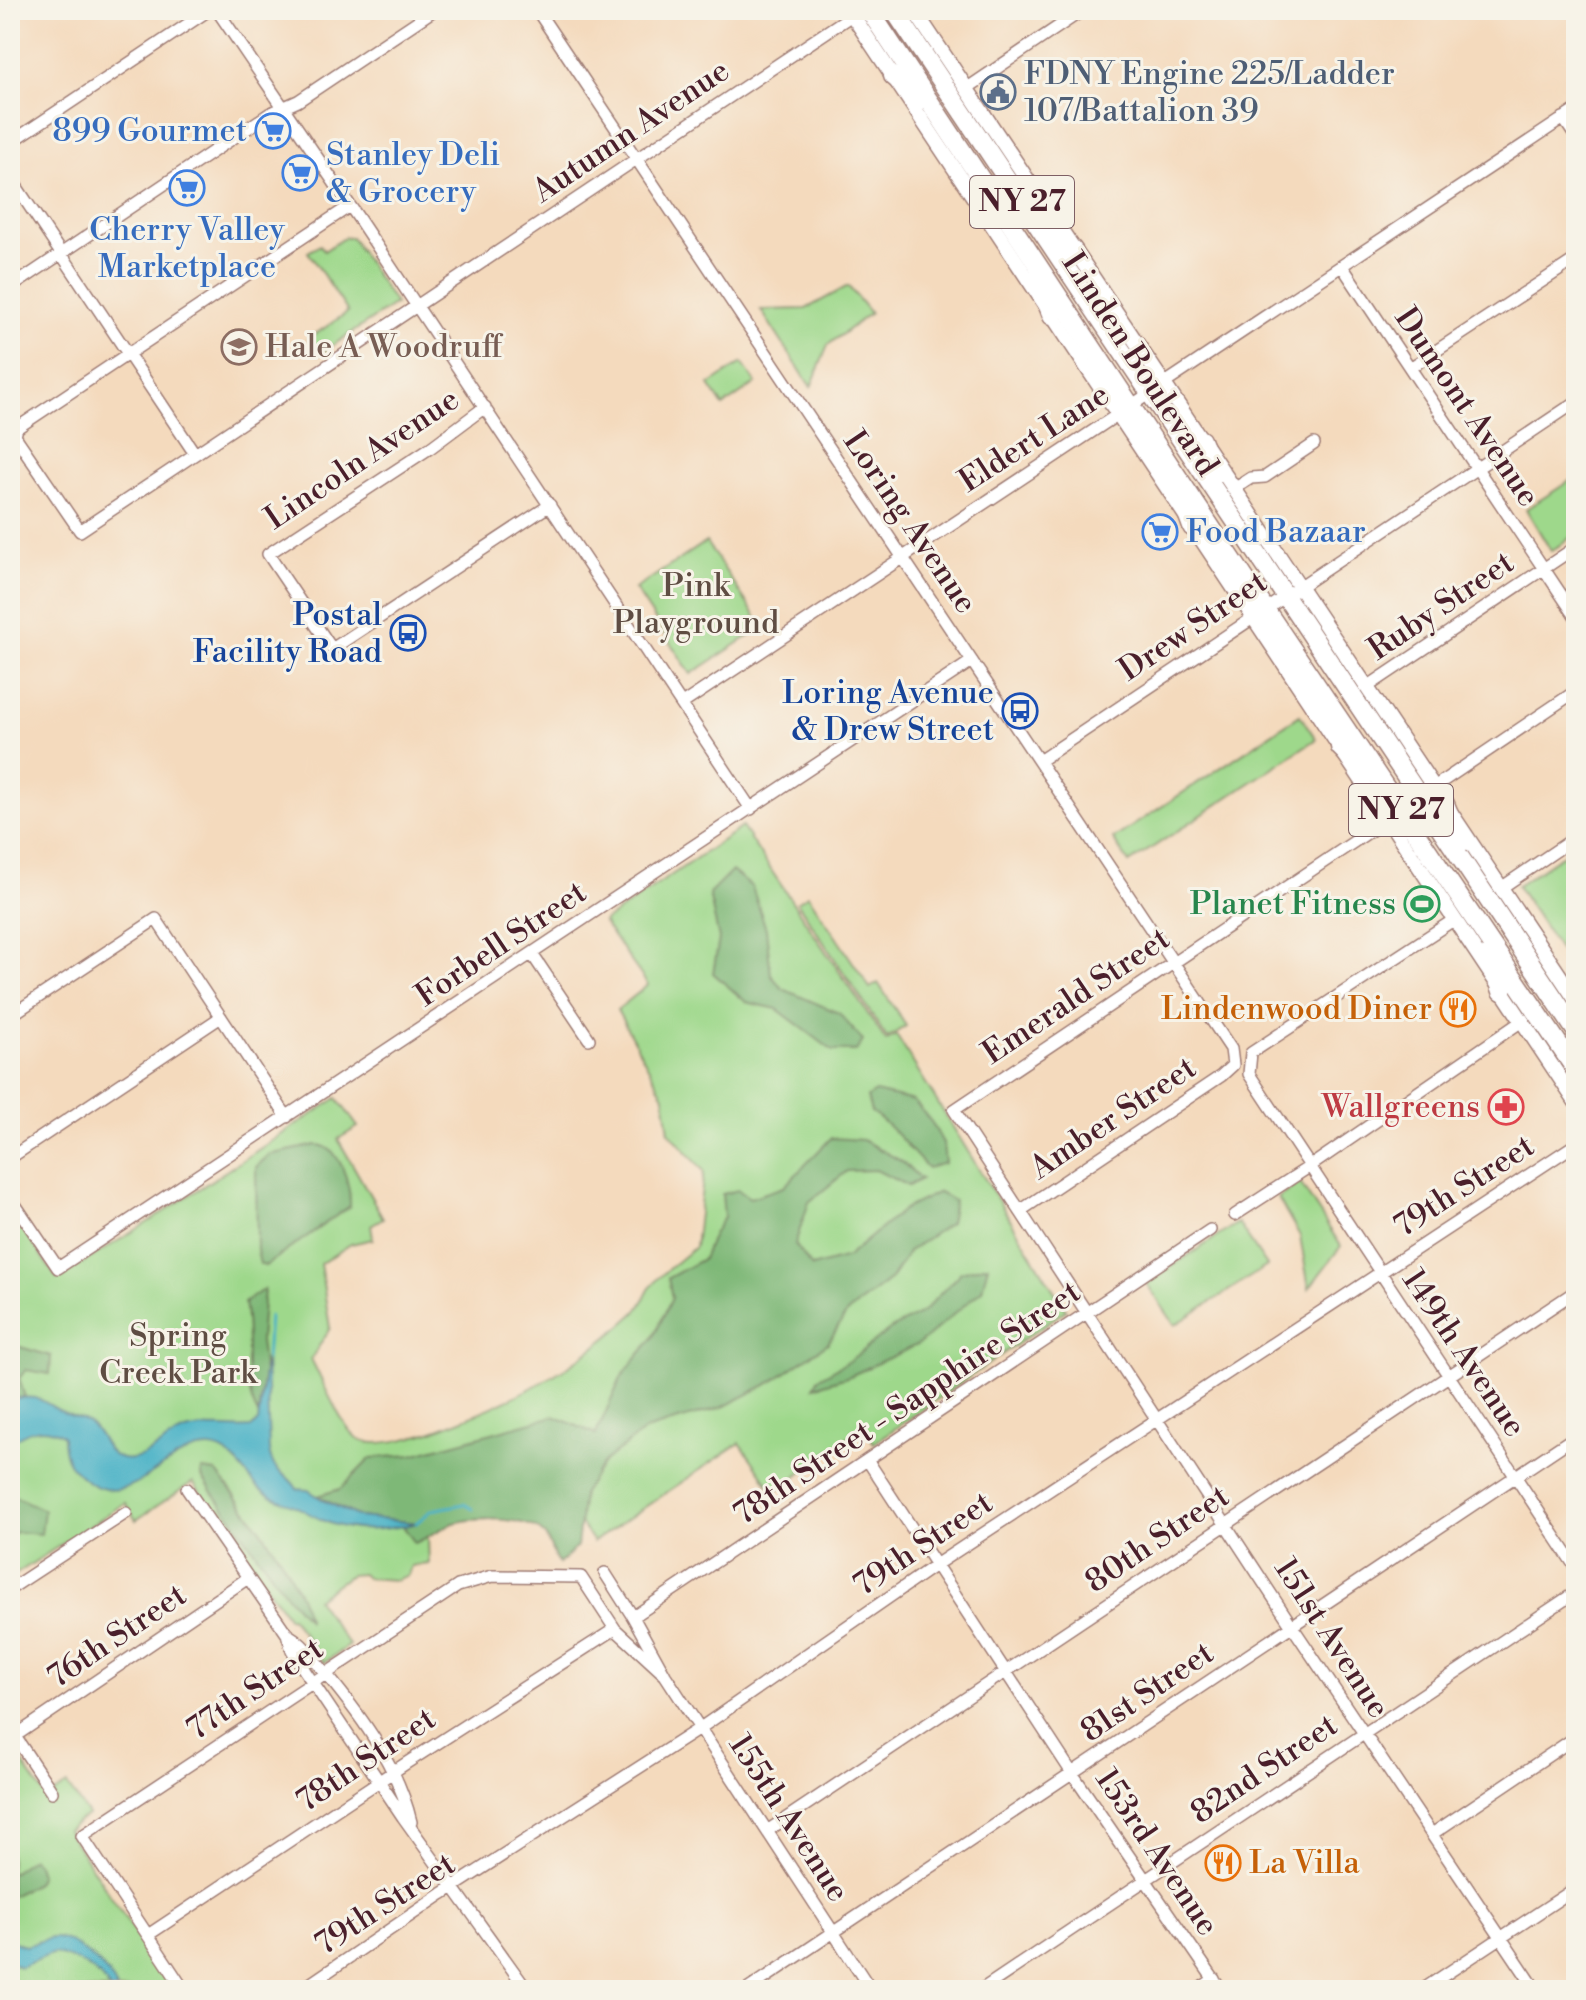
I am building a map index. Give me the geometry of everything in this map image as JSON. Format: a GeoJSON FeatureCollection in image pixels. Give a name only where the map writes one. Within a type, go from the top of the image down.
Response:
{"type":"FeatureCollection","features":[{"type":"Feature","properties":{"kind":"highway","name":"Linden Boulevard"},"geometry":{"type":"LineString","coordinates":[[894,10],[1022,202],[1156,389],[1227,507],[1294,590],[1478,883],[1576,1031]]}},
{"type":"Feature","properties":{"kind":"highway","name":"Linden Boulevard"},"geometry":{"type":"LineString","coordinates":[[857,12],[935,110],[1025,244],[1125,409],[1167,459],[1259,614],[1392,811],[1478,925],[1576,1070]]}},
{"type":"Feature","properties":{"kind":"highway"},"geometry":{"type":"LineString","coordinates":[[893,76],[935,110]]}},
{"type":"Feature","properties":{"kind":"highway"},"geometry":{"type":"LineString","coordinates":[[1022,202],[1073,250]]}},
{"type":"Feature","properties":{"kind":"highway"},"geometry":{"type":"LineString","coordinates":[[1025,244],[1052,316]]}},
{"type":"Feature","properties":{"kind":"highway"},"geometry":{"type":"LineString","coordinates":[[1201,440],[1227,507]]}},
{"type":"Feature","properties":{"kind":"highway"},"geometry":{"type":"LineString","coordinates":[[1167,459],[1192,527]]}},
{"type":"Feature","properties":{"kind":"highway"},"geometry":{"type":"LineString","coordinates":[[1340,747],[1392,811]]}},
{"type":"Feature","properties":{"kind":"highway"},"geometry":{"type":"LineString","coordinates":[[1445,804],[1478,883]]}},
{"type":"Feature","properties":{"kind":"highway"},"geometry":{"type":"LineString","coordinates":[[1478,925],[1502,991]]}},
{"type":"Feature","properties":{"kind":"street"},"geometry":{"type":"LineString","coordinates":[[10,143],[209,10]]}},
{"type":"Feature","properties":{"kind":"street"},"geometry":{"type":"LineString","coordinates":[[217,10],[751,809]]}},
{"type":"Feature","properties":{"kind":"street"},"geometry":{"type":"LineString","coordinates":[[10,288],[269,114],[298,101],[434,10]]}},
{"type":"Feature","properties":{"kind":"street","name":"Loring Avenue"},"geometry":{"type":"LineString","coordinates":[[537,10],[1231,1049],[1233,1065]]}},
{"type":"Feature","properties":{"kind":"street","name":"Linden Boulevard"},"geometry":{"type":"LineString","coordinates":[[914,10],[1073,250],[1156,389],[1201,440],[1294,590],[1367,687],[1574,991]]}},
{"type":"Feature","properties":{"kind":"street"},"geometry":{"type":"LineString","coordinates":[[966,89],[1083,10]]}},
{"type":"Feature","properties":{"kind":"street","name":"Autumn Avenue"},"geometry":{"type":"LineString","coordinates":[[128,353],[14,432],[80,531],[857,12]]}},
{"type":"Feature","properties":{"kind":"street","name":"Linden Boulevard"},"geometry":{"type":"LineString","coordinates":[[857,12],[893,76],[1052,316],[1125,409],[1192,527],[1259,614],[1340,747]]}},
{"type":"Feature","properties":{"kind":"street","name":"Eldert Lane"},"geometry":{"type":"LineString","coordinates":[[682,704],[1576,110]]}},
{"type":"Feature","properties":{"kind":"street"},"geometry":{"type":"LineString","coordinates":[[1563,118],[1576,137]]}},
{"type":"Feature","properties":{"kind":"street"},"geometry":{"type":"LineString","coordinates":[[10,177],[195,454]]}},
{"type":"Feature","properties":{"kind":"street"},"geometry":{"type":"LineString","coordinates":[[128,353],[350,206]]}},
{"type":"Feature","properties":{"kind":"street"},"geometry":{"type":"LineString","coordinates":[[1410,368],[1576,259]]}},
{"type":"Feature","properties":{"kind":"street","name":"Dumont Avenue"},"geometry":{"type":"LineString","coordinates":[[1342,266],[1576,617]]}},
{"type":"Feature","properties":{"kind":"street","name":"Drew Street"},"geometry":{"type":"LineString","coordinates":[[1039,761],[1576,402]]}},
{"type":"Feature","properties":{"kind":"street","name":"Lincoln Avenue"},"geometry":{"type":"LineString","coordinates":[[485,407],[430,448],[268,554],[332,649],[550,505]]}},
{"type":"Feature","properties":{"kind":"street"},"geometry":{"type":"LineString","coordinates":[[1234,489],[1251,478],[1265,477],[1314,444]]}},
{"type":"Feature","properties":{"kind":"street","name":"Ruby Street"},"geometry":{"type":"LineString","coordinates":[[1367,687],[1576,547]]}},
{"type":"Feature","properties":{"kind":"street","name":"Forbell Street"},"geometry":{"type":"LineString","coordinates":[[10,1197],[58,1268],[972,661]]}},
{"type":"Feature","properties":{"kind":"street"},"geometry":{"type":"LineString","coordinates":[[1434,787],[1576,691]]}},
{"type":"Feature","properties":{"kind":"street","name":"Linden Boulevard"},"geometry":{"type":"LineString","coordinates":[[1392,811],[1455,919],[1576,1102]]}},
{"type":"Feature","properties":{"kind":"street","name":"Emerald Street"},"geometry":{"type":"LineString","coordinates":[[954,1110],[1392,811]]}},
{"type":"Feature","properties":{"kind":"street"},"geometry":{"type":"LineString","coordinates":[[1501,888],[1576,837]]}},
{"type":"Feature","properties":{"kind":"street"},"geometry":{"type":"LineString","coordinates":[[10,1016],[156,919],[287,1117]]}},
{"type":"Feature","properties":{"kind":"street"},"geometry":{"type":"LineString","coordinates":[[1309,1167],[1249,1074],[1251,1053],[1455,919]]}},
{"type":"Feature","properties":{"kind":"street"},"geometry":{"type":"LineString","coordinates":[[532,954],[589,1039]]}},
{"type":"Feature","properties":{"kind":"street"},"geometry":{"type":"LineString","coordinates":[[10,1158],[221,1017]]}},
{"type":"Feature","properties":{"kind":"street"},"geometry":{"type":"LineString","coordinates":[[1235,1215],[1522,1021]]}},
{"type":"Feature","properties":{"kind":"street","name":"Amber Street"},"geometry":{"type":"LineString","coordinates":[[1020,1211],[1233,1065]]}},
{"type":"Feature","properties":{"kind":"street","name":"151st Avenue"},"geometry":{"type":"LineString","coordinates":[[954,1110],[1292,1626],[1536,1990]]}},
{"type":"Feature","properties":{"kind":"street","name":"79th Street"},"geometry":{"type":"LineString","coordinates":[[301,1990],[699,1729],[937,1564],[1576,1144]]}},
{"type":"Feature","properties":{"kind":"street","name":"149th Avenue"},"geometry":{"type":"LineString","coordinates":[[1309,1167],[1576,1568]]}},
{"type":"Feature","properties":{"kind":"street","name":"78th Street - Sapphire Street"},"geometry":{"type":"LineString","coordinates":[[633,1617],[1210,1230]]}},
{"type":"Feature","properties":{"kind":"street","name":"80th Street"},"geometry":{"type":"LineString","coordinates":[[767,1831],[1576,1291]]}},
{"type":"Feature","properties":{"kind":"street","name":"81st Street"},"geometry":{"type":"LineString","coordinates":[[747,1990],[1576,1436]]}},
{"type":"Feature","properties":{"kind":"street","name":"153rd Avenue"},"geometry":{"type":"LineString","coordinates":[[868,1461],[1072,1773],[1217,1985]]}},
{"type":"Feature","properties":{"kind":"street"},"geometry":{"type":"LineString","coordinates":[[187,1489],[287,1634],[292,1650],[313,1682],[520,1988]]}},
{"type":"Feature","properties":{"kind":"street"},"geometry":{"type":"LineString","coordinates":[[10,1589],[126,1513]]}},
{"type":"Feature","properties":{"kind":"street","name":"155th Avenue"},"geometry":{"type":"LineString","coordinates":[[605,1573],[699,1729],[871,1990]]}},
{"type":"Feature","properties":{"kind":"street","name":"77th Street"},"geometry":{"type":"LineString","coordinates":[[148,1935],[82,1836],[458,1586],[492,1576],[581,1577]]}},
{"type":"Feature","properties":{"kind":"street","name":"155th Avenue"},"geometry":{"type":"LineString","coordinates":[[581,1577],[615,1629],[665,1675]]}},
{"type":"Feature","properties":{"kind":"street","name":"76th Street"},"geometry":{"type":"LineString","coordinates":[[12,1733],[248,1578]]}},
{"type":"Feature","properties":{"kind":"street","name":"82nd Street"},"geometry":{"type":"LineString","coordinates":[[981,1990],[1576,1592]]}},
{"type":"Feature","properties":{"kind":"street","name":"78th Street"},"geometry":{"type":"LineString","coordinates":[[148,1935],[615,1629]]}},
{"type":"Feature","properties":{"kind":"street"},"geometry":{"type":"LineString","coordinates":[[287,1634],[303,1643],[339,1687],[394,1772],[412,1826]]}},
{"type":"Feature","properties":{"kind":"street"},"geometry":{"type":"LineString","coordinates":[[12,1733],[52,1792]]}},
{"type":"Feature","properties":{"kind":"street"},"geometry":{"type":"LineString","coordinates":[[1432,1834],[1576,1737]]}},
{"type":"Feature","properties":{"kind":"street"},"geometry":{"type":"LineString","coordinates":[[1422,1990],[1576,1888]]}},
{"type":"Feature","properties":{"kind":"street"},"geometry":{"type":"LineString","coordinates":[[148,1935],[184,1990]]}},
{"type":"Feature","properties":{"kind":"street"},"geometry":{"type":"LineString","coordinates":[[1198,1990],[1217,1985]]}},
{"type":"Feature","properties":{"kind":"green space"},"geometry":{"type":"Polygon","coordinates":[[[345,237],[351,237],[395,304],[318,355],[308,339],[348,312],[308,252],[320,245],[324,251],[345,237]]]}},
{"type":"Feature","properties":{"kind":"green space"},"geometry":{"type":"Polygon","coordinates":[[[848,286],[870,313],[828,345],[811,387],[761,310],[806,309],[848,286]]]}},
{"type":"Feature","properties":{"kind":"green space"},"geometry":{"type":"Polygon","coordinates":[[[742,363],[756,383],[723,406],[709,385],[742,363]]]}},
{"type":"Feature","properties":{"kind":"green space"},"geometry":{"type":"Polygon","coordinates":[[[1576,477],[1576,534],[1551,551],[1526,509],[1576,477]]]}},
{"type":"Feature","properties":{"kind":"green space","name":"Pink Playground"},"geometry":{"type":"Polygon","coordinates":[[[706,542],[763,627],[691,674],[635,589],[706,542]]]}},
{"type":"Feature","properties":{"kind":"green space"},"geometry":{"type":"Polygon","coordinates":[[[1300,715],[1316,739],[1129,863],[1113,839],[1300,715]]]}},
{"type":"Feature","properties":{"kind":"green space","name":"Spring Creek Park"},"geometry":{"type":"Polygon","coordinates":[[[742,827],[886,1041],[896,1035],[1066,1310],[874,1443],[863,1427],[774,1492],[740,1443],[593,1542],[516,1428],[479,1438],[427,1514],[429,1564],[411,1566],[408,1575],[395,1580],[350,1575],[316,1599],[349,1645],[324,1663],[291,1617],[288,1618],[193,1482],[136,1520],[125,1503],[10,1578],[10,1210],[57,1279],[337,1098],[358,1127],[338,1139],[383,1218],[371,1225],[373,1239],[351,1244],[320,1264],[330,1328],[311,1359],[348,1428],[362,1441],[371,1443],[428,1433],[523,1392],[590,1351],[634,1314],[653,1284],[695,1247],[704,1171],[669,1132],[664,1096],[617,1010],[648,985],[603,922],[742,827]]]}},
{"type":"Feature","properties":{"kind":"green space"},"geometry":{"type":"Polygon","coordinates":[[[1576,846],[1576,967],[1573,970],[1517,886],[1576,846]]]}},
{"type":"Feature","properties":{"kind":"green space"},"geometry":{"type":"Polygon","coordinates":[[[732,871],[752,887],[766,929],[771,975],[783,989],[839,1013],[863,1041],[856,1051],[833,1051],[777,1009],[746,1002],[713,973],[719,939],[709,894],[732,871]]]}},
{"type":"Feature","properties":{"kind":"green space"},"geometry":{"type":"Polygon","coordinates":[[[808,895],[870,988],[878,983],[906,1026],[887,1038],[797,902],[808,895]]]}},
{"type":"Feature","properties":{"kind":"green space"},"geometry":{"type":"Polygon","coordinates":[[[875,1092],[914,1101],[943,1143],[945,1163],[928,1168],[871,1112],[867,1097],[875,1092]]]}},
{"type":"Feature","properties":{"kind":"green space"},"geometry":{"type":"Polygon","coordinates":[[[831,1138],[863,1140],[901,1161],[921,1179],[908,1186],[876,1170],[847,1171],[809,1202],[795,1244],[812,1267],[847,1257],[904,1209],[939,1192],[954,1201],[950,1223],[909,1251],[891,1279],[847,1313],[828,1343],[772,1382],[723,1407],[645,1430],[603,1463],[583,1493],[577,1547],[559,1564],[545,1536],[538,1529],[514,1521],[485,1519],[458,1522],[415,1543],[403,1526],[415,1523],[359,1517],[317,1496],[340,1489],[371,1458],[412,1455],[554,1416],[596,1434],[622,1376],[653,1338],[672,1298],[668,1278],[703,1259],[724,1217],[722,1194],[738,1190],[750,1198],[784,1187],[831,1138]]]}},
{"type":"Feature","properties":{"kind":"green space"},"geometry":{"type":"Polygon","coordinates":[[[316,1145],[325,1147],[338,1159],[349,1188],[350,1206],[265,1266],[260,1264],[257,1251],[256,1167],[269,1155],[316,1145]]]}},
{"type":"Feature","properties":{"kind":"green space"},"geometry":{"type":"Polygon","coordinates":[[[1300,1183],[1341,1246],[1309,1288],[1300,1236],[1278,1198],[1300,1183]]]}},
{"type":"Feature","properties":{"kind":"green space"},"geometry":{"type":"Polygon","coordinates":[[[1238,1223],[1267,1266],[1175,1325],[1146,1283],[1238,1223]]]}},
{"type":"Feature","properties":{"kind":"green space"},"geometry":{"type":"Polygon","coordinates":[[[988,1265],[982,1290],[919,1344],[850,1376],[814,1387],[819,1378],[849,1361],[891,1329],[923,1312],[961,1272],[988,1265]]]}},
{"type":"Feature","properties":{"kind":"green space"},"geometry":{"type":"Polygon","coordinates":[[[264,1289],[260,1341],[264,1372],[258,1415],[252,1402],[247,1374],[244,1303],[264,1289]]]}},
{"type":"Feature","properties":{"kind":"green space"},"geometry":{"type":"Polygon","coordinates":[[[10,1344],[51,1356],[50,1374],[26,1370],[19,1378],[25,1397],[10,1399],[10,1344]]]}},
{"type":"Feature","properties":{"kind":"green space"},"geometry":{"type":"Polygon","coordinates":[[[202,1470],[216,1472],[256,1523],[294,1583],[307,1619],[287,1596],[202,1477],[202,1470]]]}},
{"type":"Feature","properties":{"kind":"green space"},"geometry":{"type":"Polygon","coordinates":[[[10,1494],[44,1510],[41,1534],[15,1532],[10,1537],[10,1494]]]}},
{"type":"Feature","properties":{"kind":"green space"},"geometry":{"type":"Polygon","coordinates":[[[10,1744],[43,1793],[49,1796],[67,1785],[88,1815],[67,1830],[173,1990],[10,1990],[10,1744]]]}},
{"type":"Feature","properties":{"kind":"green space"},"geometry":{"type":"Polygon","coordinates":[[[32,1858],[40,1874],[36,1883],[10,1897],[10,1874],[32,1858]]]}},
{"type":"Feature","properties":{"kind":"water"},"geometry":{"type":"Polygon","coordinates":[[[266,1356],[269,1450],[277,1469],[297,1489],[308,1490],[359,1517],[418,1523],[370,1529],[333,1524],[265,1493],[233,1459],[210,1448],[193,1450],[132,1485],[116,1489],[100,1488],[78,1474],[67,1460],[63,1436],[56,1432],[35,1430],[10,1444],[10,1399],[22,1398],[42,1400],[87,1423],[94,1428],[109,1451],[122,1459],[139,1457],[176,1435],[191,1430],[251,1428],[258,1422],[266,1356]]]}},
{"type":"Feature","properties":{"kind":"water"},"geometry":{"type":"Polygon","coordinates":[[[10,1935],[12,1941],[25,1946],[52,1938],[72,1944],[100,1965],[117,1990],[110,1990],[86,1966],[54,1953],[20,1967],[10,1962],[10,1935]]]}},
{"type":"Feature","properties":{"kind":"waterway"},"geometry":{"type":"LineString","coordinates":[[266,1360],[269,1316]]}},
{"type":"Feature","properties":{"kind":"waterway"},"geometry":{"type":"LineString","coordinates":[[416,1523],[432,1510],[464,1504],[473,1509]]}},
{"type":"Feature","properties":{"kind":"place","name":"FDNY Engine 225/Ladder 107/Battalion 39"},"geometry":{"type":"Point","coordinates":[998,92]}},
{"type":"Feature","properties":{"kind":"place","name":"899 Gourmet"},"geometry":{"type":"Point","coordinates":[273,131]}},
{"type":"Feature","properties":{"kind":"place","name":"Stanley Deli & Grocery"},"geometry":{"type":"Point","coordinates":[300,173]}},
{"type":"Feature","properties":{"kind":"place","name":"Cherry Valley Marketplace"},"geometry":{"type":"Point","coordinates":[187,188]}},
{"type":"Feature","properties":{"kind":"place","name":"Hale A Woodruff"},"geometry":{"type":"Point","coordinates":[239,347]}},
{"type":"Feature","properties":{"kind":"place","name":"Food Bazaar"},"geometry":{"type":"Point","coordinates":[1160,532]}},
{"type":"Feature","properties":{"kind":"place","name":"Postal Facility Road"},"geometry":{"type":"Point","coordinates":[408,633]}},
{"type":"Feature","properties":{"kind":"place","name":"Loring Avenue & Drew Street"},"geometry":{"type":"Point","coordinates":[1020,711]}},
{"type":"Feature","properties":{"kind":"place","name":"Planet Fitness"},"geometry":{"type":"Point","coordinates":[1422,904]}},
{"type":"Feature","properties":{"kind":"place","name":"Lindenwood Diner"},"geometry":{"type":"Point","coordinates":[1458,1009]}},
{"type":"Feature","properties":{"kind":"place","name":"Wallgreens"},"geometry":{"type":"Point","coordinates":[1506,1107]}},
{"type":"Feature","properties":{"kind":"place","name":"La Villa"},"geometry":{"type":"Point","coordinates":[1223,1863]}}]}
